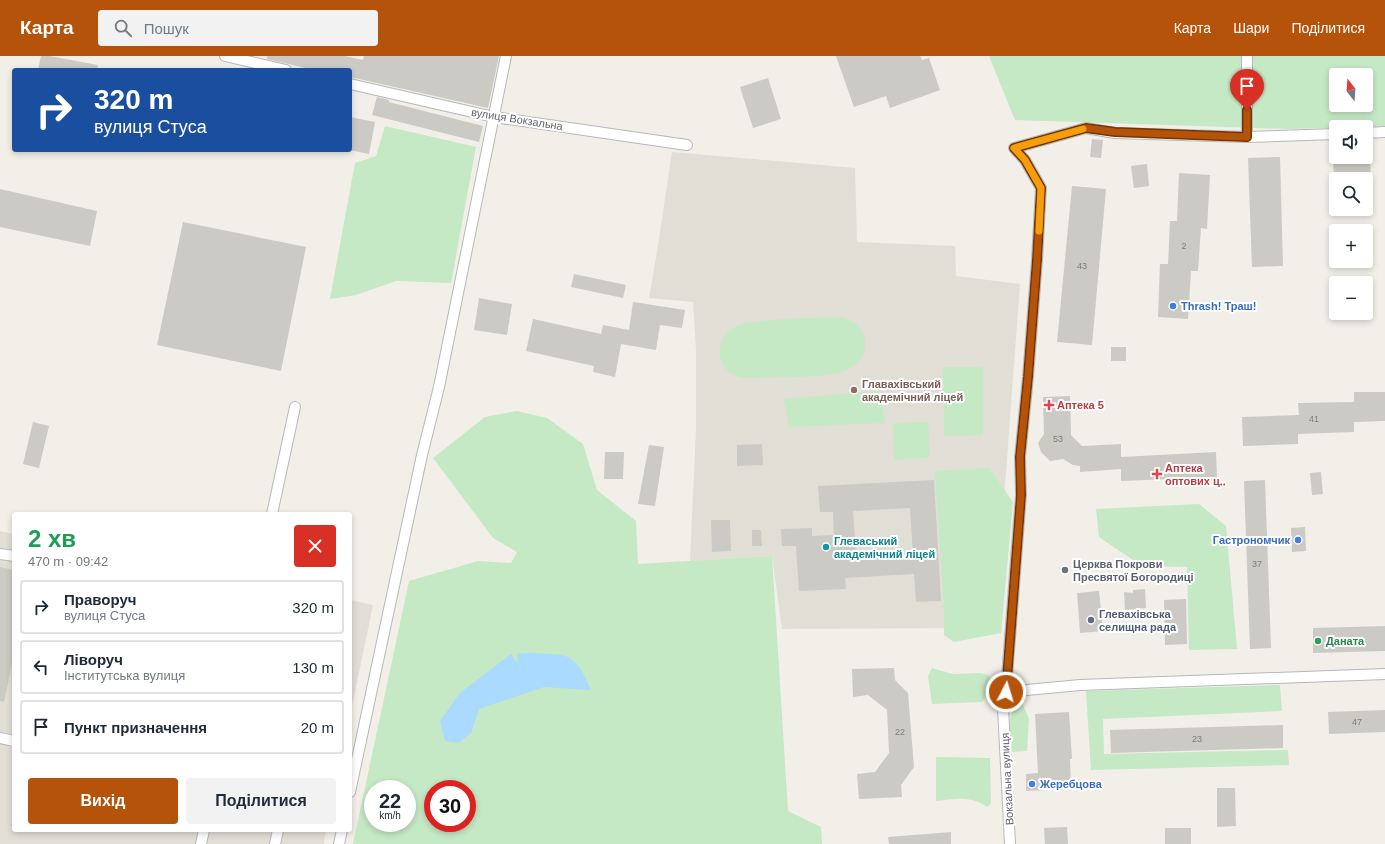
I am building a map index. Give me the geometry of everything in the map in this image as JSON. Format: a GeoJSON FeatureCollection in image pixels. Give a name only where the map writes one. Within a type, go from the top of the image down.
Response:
{"type":"FeatureCollection","features":[{"type":"Feature","properties":{"kind":"street"},"geometry":{"type":"LineString","coordinates":[[224,56],[277,68]]}},
{"type":"Feature","properties":{"kind":"street"},"geometry":{"type":"LineString","coordinates":[[352,783],[422,455],[439,387],[506,56]]}},
{"type":"Feature","properties":{"kind":"street"},"geometry":{"type":"LineString","coordinates":[[1247,56],[1247,137],[1329,134]]}},
{"type":"Feature","properties":{"kind":"street","name":"вулиця Вокзальна"},"geometry":{"type":"LineString","coordinates":[[352,84],[494,117],[687,145]]}},
{"type":"Feature","properties":{"kind":"street","name":"Вокзальна вулиця"},"geometry":{"type":"LineString","coordinates":[[1010,844],[1003,708],[1006,692],[1021,495],[1020,457],[1029,369],[1041,188],[1025,160],[1014,148],[1086,128],[1115,132],[1247,137]]}},
{"type":"Feature","properties":{"kind":"street"},"geometry":{"type":"LineString","coordinates":[[1373,133],[1385,132]]}},
{"type":"Feature","properties":{"kind":"street"},"geometry":{"type":"LineString","coordinates":[[272,512],[295,406]]}},
{"type":"Feature","properties":{"kind":"street"},"geometry":{"type":"LineString","coordinates":[[0,554],[12,556]]}},
{"type":"Feature","properties":{"kind":"street"},"geometry":{"type":"LineString","coordinates":[[1006,692],[1086,684],[1385,674]]}},
{"type":"Feature","properties":{"kind":"street"},"geometry":{"type":"LineString","coordinates":[[0,738],[12,741]]}},
{"type":"Feature","properties":{"kind":"street"},"geometry":{"type":"LineString","coordinates":[[201,844],[204,832]]}},
{"type":"Feature","properties":{"kind":"street"},"geometry":{"type":"LineString","coordinates":[[275,844],[278,832]]}},
{"type":"Feature","properties":{"kind":"street"},"geometry":{"type":"LineString","coordinates":[[339,844],[342,832]]}},
{"type":"Feature","properties":{"kind":"shaded area","name":"Главахівський академічний ліцей"},"geometry":{"type":"Polygon","coordinates":[[[672,152],[855,168],[857,242],[955,246],[956,276],[1020,284],[994,634],[970,628],[782,629],[772,556],[690,561],[696,430],[696,350],[693,302],[649,298],[672,152]]]}},
{"type":"Feature","properties":{"kind":"shaded area"},"geometry":{"type":"Polygon","coordinates":[[[0,531],[12,534],[12,832],[326,832],[324,844],[0,844],[0,531]]]}},
{"type":"Feature","properties":{"kind":"shaded area"},"geometry":{"type":"Polygon","coordinates":[[[352,600],[373,605],[352,706],[352,600]]]}},
{"type":"Feature","properties":{"kind":"green space"},"geometry":{"type":"Polygon","coordinates":[[[989,56],[1385,56],[1385,126],[1373,126],[1373,120],[1329,120],[1329,128],[1291,129],[1015,120],[989,56]]]}},
{"type":"Feature","properties":{"kind":"green space"},"geometry":{"type":"Polygon","coordinates":[[[385,126],[476,147],[451,283],[396,281],[356,295],[330,299],[355,163],[376,156],[385,126]]]}},
{"type":"Feature","properties":{"kind":"green space"},"geometry":{"type":"Polygon","coordinates":[[[842,317],[857,325],[862,331],[865,339],[864,352],[859,361],[850,368],[827,375],[741,378],[730,372],[722,363],[720,350],[722,342],[731,329],[738,326],[752,322],[772,320],[842,317]]]}},
{"type":"Feature","properties":{"kind":"green space"},"geometry":{"type":"Polygon","coordinates":[[[943,367],[983,367],[983,435],[944,436],[943,367]]]}},
{"type":"Feature","properties":{"kind":"green space"},"geometry":{"type":"Polygon","coordinates":[[[880,391],[885,423],[789,427],[784,399],[880,391]]]}},
{"type":"Feature","properties":{"kind":"green space"},"geometry":{"type":"Polygon","coordinates":[[[517,411],[547,418],[583,444],[597,490],[636,521],[638,564],[772,556],[788,811],[821,827],[822,844],[353,844],[364,792],[364,832],[416,832],[416,780],[367,780],[409,581],[478,561],[511,563],[517,552],[493,538],[433,458],[485,417],[517,411]]]}},
{"type":"Feature","properties":{"kind":"green space"},"geometry":{"type":"Polygon","coordinates":[[[928,422],[930,457],[894,460],[893,423],[928,422]]]}},
{"type":"Feature","properties":{"kind":"green space"},"geometry":{"type":"Polygon","coordinates":[[[989,468],[1013,502],[1001,633],[954,642],[944,635],[944,609],[935,471],[989,468]]]}},
{"type":"Feature","properties":{"kind":"green space"},"geometry":{"type":"Polygon","coordinates":[[[1199,504],[1226,526],[1237,649],[1189,650],[1187,567],[1142,566],[1099,537],[1096,509],[1199,504]]]}},
{"type":"Feature","properties":{"kind":"green space"},"geometry":{"type":"Polygon","coordinates":[[[932,668],[953,674],[980,673],[988,675],[993,682],[991,691],[982,702],[932,704],[928,676],[932,668]]]}},
{"type":"Feature","properties":{"kind":"green space"},"geometry":{"type":"Polygon","coordinates":[[[1280,685],[1282,711],[1103,719],[1104,754],[1288,750],[1289,765],[1091,770],[1086,691],[1280,685]]]}},
{"type":"Feature","properties":{"kind":"green space"},"geometry":{"type":"Polygon","coordinates":[[[1022,702],[1029,719],[1027,751],[1010,752],[1010,718],[1017,706],[1022,702]]]}},
{"type":"Feature","properties":{"kind":"green space"},"geometry":{"type":"Polygon","coordinates":[[[936,757],[990,758],[991,804],[987,807],[981,803],[969,799],[936,801],[936,757]]]}},
{"type":"Feature","properties":{"kind":"water"},"geometry":{"type":"Polygon","coordinates":[[[511,654],[516,662],[518,661],[517,654],[555,654],[568,657],[579,668],[591,690],[544,687],[479,709],[471,733],[458,743],[445,741],[440,721],[460,693],[511,654]]]}},
{"type":"Feature","properties":{"kind":"building"},"geometry":{"type":"Polygon","coordinates":[[[41,56],[49,56],[98,65],[97,68],[38,68],[41,56]]]}},
{"type":"Feature","properties":{"kind":"building"},"geometry":{"type":"Polygon","coordinates":[[[267,56],[344,56],[363,60],[364,56],[499,56],[488,108],[352,77],[352,68],[305,68],[267,59],[267,56]]]}},
{"type":"Feature","properties":{"kind":"building"},"geometry":{"type":"Polygon","coordinates":[[[836,56],[920,56],[922,60],[929,58],[940,90],[890,108],[886,96],[854,107],[836,56]]]}},
{"type":"Feature","properties":{"kind":"building"},"geometry":{"type":"Polygon","coordinates":[[[768,78],[781,119],[753,128],[740,87],[768,78]]]}},
{"type":"Feature","properties":{"kind":"building"},"geometry":{"type":"Polygon","coordinates":[[[377,97],[389,100],[389,102],[483,126],[479,142],[372,115],[377,97]]]}},
{"type":"Feature","properties":{"kind":"building"},"geometry":{"type":"Polygon","coordinates":[[[352,117],[375,122],[369,154],[352,150],[352,117]]]}},
{"type":"Feature","properties":{"kind":"building"},"geometry":{"type":"Polygon","coordinates":[[[1092,139],[1103,140],[1101,158],[1090,157],[1092,139]]]}},
{"type":"Feature","properties":{"kind":"building"},"geometry":{"type":"Polygon","coordinates":[[[1280,157],[1283,266],[1252,267],[1248,158],[1280,157]]]}},
{"type":"Feature","properties":{"kind":"building"},"geometry":{"type":"Polygon","coordinates":[[[1147,164],[1149,186],[1134,188],[1131,166],[1147,164]]]}},
{"type":"Feature","properties":{"kind":"building"},"geometry":{"type":"Polygon","coordinates":[[[1333,164],[1370,164],[1371,172],[1334,172],[1333,164]]]}},
{"type":"Feature","properties":{"kind":"building"},"geometry":{"type":"Polygon","coordinates":[[[1179,173],[1210,175],[1207,229],[1201,228],[1198,271],[1191,271],[1188,319],[1158,317],[1160,264],[1168,264],[1170,221],[1177,221],[1179,173]]]}},
{"type":"Feature","properties":{"kind":"building"},"geometry":{"type":"Polygon","coordinates":[[[1072,186],[1106,189],[1092,345],[1057,342],[1072,186]]]}},
{"type":"Feature","properties":{"kind":"building"},"geometry":{"type":"Polygon","coordinates":[[[0,189],[97,211],[90,246],[0,227],[0,189]]]}},
{"type":"Feature","properties":{"kind":"building"},"geometry":{"type":"Polygon","coordinates":[[[183,222],[306,247],[281,371],[157,345],[183,222]]]}},
{"type":"Feature","properties":{"kind":"building"},"geometry":{"type":"Polygon","coordinates":[[[574,274],[626,285],[623,298],[571,287],[574,274]]]}},
{"type":"Feature","properties":{"kind":"building"},"geometry":{"type":"Polygon","coordinates":[[[479,298],[512,304],[507,335],[474,330],[479,298]]]}},
{"type":"Feature","properties":{"kind":"building"},"geometry":{"type":"Polygon","coordinates":[[[633,302],[685,310],[682,328],[660,325],[656,350],[621,344],[615,377],[593,372],[594,366],[526,351],[533,319],[601,334],[603,325],[629,330],[633,302]]]}},
{"type":"Feature","properties":{"kind":"building"},"geometry":{"type":"Polygon","coordinates":[[[1111,347],[1126,347],[1126,361],[1111,361],[1111,347]]]}},
{"type":"Feature","properties":{"kind":"building"},"geometry":{"type":"Polygon","coordinates":[[[1354,392],[1385,392],[1385,421],[1354,422],[1354,432],[1298,434],[1298,444],[1243,446],[1242,417],[1299,415],[1298,403],[1354,402],[1354,392]]]}},
{"type":"Feature","properties":{"kind":"building"},"geometry":{"type":"Polygon","coordinates":[[[1070,396],[1071,435],[1082,446],[1121,444],[1121,457],[1216,452],[1217,477],[1121,481],[1121,469],[1080,472],[1080,466],[1073,465],[1063,459],[1050,461],[1041,452],[1038,443],[1044,434],[1043,397],[1070,396]]]}},
{"type":"Feature","properties":{"kind":"building"},"geometry":{"type":"Polygon","coordinates":[[[33,422],[49,426],[39,468],[23,464],[33,422]]]}},
{"type":"Feature","properties":{"kind":"building"},"geometry":{"type":"Polygon","coordinates":[[[762,444],[763,465],[737,466],[737,445],[762,444]]]}},
{"type":"Feature","properties":{"kind":"building"},"geometry":{"type":"Polygon","coordinates":[[[649,445],[664,447],[655,506],[638,504],[649,445]]]}},
{"type":"Feature","properties":{"kind":"building"},"geometry":{"type":"Polygon","coordinates":[[[605,452],[624,452],[623,479],[604,479],[605,452]]]}},
{"type":"Feature","properties":{"kind":"building"},"geometry":{"type":"Polygon","coordinates":[[[1321,472],[1323,494],[1312,495],[1310,473],[1321,472]]]}},
{"type":"Feature","properties":{"kind":"building","name":"Глеваський академічний ліцей"},"geometry":{"type":"Polygon","coordinates":[[[934,480],[941,601],[916,602],[914,574],[845,578],[846,589],[799,591],[796,546],[782,546],[781,529],[812,528],[812,536],[834,535],[833,512],[820,512],[818,486],[934,480]],[[910,508],[853,511],[856,560],[913,556],[910,508]]]}},
{"type":"Feature","properties":{"kind":"building"},"geometry":{"type":"Polygon","coordinates":[[[1265,480],[1271,648],[1250,649],[1244,481],[1265,480]]]}},
{"type":"Feature","properties":{"kind":"building"},"geometry":{"type":"Polygon","coordinates":[[[711,520],[730,520],[731,551],[712,552],[711,520]]]}},
{"type":"Feature","properties":{"kind":"building"},"geometry":{"type":"Polygon","coordinates":[[[1305,527],[1306,551],[1292,552],[1291,528],[1305,527]]]}},
{"type":"Feature","properties":{"kind":"building"},"geometry":{"type":"Polygon","coordinates":[[[752,530],[761,530],[762,546],[752,546],[752,530]]]}},
{"type":"Feature","properties":{"kind":"building"},"geometry":{"type":"Polygon","coordinates":[[[0,567],[12,570],[12,664],[4,702],[0,701],[0,567]]]}},
{"type":"Feature","properties":{"kind":"building"},"geometry":{"type":"Polygon","coordinates":[[[1145,589],[1146,608],[1125,610],[1124,592],[1133,593],[1133,590],[1145,589]]]}},
{"type":"Feature","properties":{"kind":"building","name":"Глевахівська селищна рада"},"geometry":{"type":"Polygon","coordinates":[[[1099,591],[1103,631],[1080,633],[1077,593],[1099,591]]]}},
{"type":"Feature","properties":{"kind":"building"},"geometry":{"type":"Polygon","coordinates":[[[1186,599],[1187,644],[1165,645],[1164,600],[1186,599]]]}},
{"type":"Feature","properties":{"kind":"building"},"geometry":{"type":"Polygon","coordinates":[[[1385,626],[1385,651],[1313,653],[1313,628],[1385,626]]]}},
{"type":"Feature","properties":{"kind":"building"},"geometry":{"type":"Polygon","coordinates":[[[894,668],[895,680],[908,693],[914,767],[901,785],[902,797],[859,799],[857,774],[875,772],[889,753],[887,710],[868,695],[853,697],[852,669],[894,668]]]}},
{"type":"Feature","properties":{"kind":"building"},"geometry":{"type":"Polygon","coordinates":[[[1385,710],[1385,732],[1329,734],[1328,712],[1385,710]]]}},
{"type":"Feature","properties":{"kind":"building"},"geometry":{"type":"Polygon","coordinates":[[[1069,712],[1072,759],[1070,759],[1071,789],[1026,791],[1026,774],[1038,773],[1035,714],[1069,712]]]}},
{"type":"Feature","properties":{"kind":"building"},"geometry":{"type":"Polygon","coordinates":[[[1283,725],[1283,748],[1111,753],[1110,730],[1283,725]]]}},
{"type":"Feature","properties":{"kind":"building"},"geometry":{"type":"Polygon","coordinates":[[[1217,788],[1235,788],[1236,826],[1217,827],[1217,788]]]}},
{"type":"Feature","properties":{"kind":"building"},"geometry":{"type":"Polygon","coordinates":[[[1067,827],[1068,844],[1045,844],[1044,828],[1067,827]]]}},
{"type":"Feature","properties":{"kind":"building"},"geometry":{"type":"Polygon","coordinates":[[[1165,828],[1191,828],[1191,844],[1165,844],[1165,828]]]}},
{"type":"Feature","properties":{"kind":"building"},"geometry":{"type":"Polygon","coordinates":[[[951,832],[951,844],[889,844],[888,837],[951,832]]]}},
{"type":"Feature","properties":{"kind":"slow traffic"},"geometry":{"type":"LineString","coordinates":[[1039,231],[1041,188],[1025,160],[1014,148],[1083,129]]}},
{"type":"Feature","properties":{"kind":"place","name":"Thrash! Траш!"},"geometry":{"type":"Point","coordinates":[1173,306]}},
{"type":"Feature","properties":{"kind":"place","name":"Главахівський академічний ліцей"},"geometry":{"type":"Point","coordinates":[854,390]}},
{"type":"Feature","properties":{"kind":"place","name":"Аптека 5"},"geometry":{"type":"Point","coordinates":[1049,405]}},
{"type":"Feature","properties":{"kind":"place","name":"Аптека оптових ц‥"},"geometry":{"type":"Point","coordinates":[1157,474]}},
{"type":"Feature","properties":{"kind":"place","name":"Гастрономчик"},"geometry":{"type":"Point","coordinates":[1298,540]}},
{"type":"Feature","properties":{"kind":"place","name":"Глеваський академічний ліцей"},"geometry":{"type":"Point","coordinates":[826,547]}},
{"type":"Feature","properties":{"kind":"place","name":"Церква Покрови Пресвятої Богородиці"},"geometry":{"type":"Point","coordinates":[1065,570]}},
{"type":"Feature","properties":{"kind":"place","name":"Глевахівська селищна рада"},"geometry":{"type":"Point","coordinates":[1091,620]}},
{"type":"Feature","properties":{"kind":"place","name":"Даната"},"geometry":{"type":"Point","coordinates":[1318,641]}},
{"type":"Feature","properties":{"kind":"place","name":"Жеребцова"},"geometry":{"type":"Point","coordinates":[1032,784]}},
{"type":"Feature","properties":{"kind":"route"},"geometry":{"type":"LineString","coordinates":[[1006,692],[1021,495],[1020,457],[1028,377],[1041,188],[1025,160],[1014,148],[1086,128],[1115,132],[1247,137],[1247,110]]}}]}
